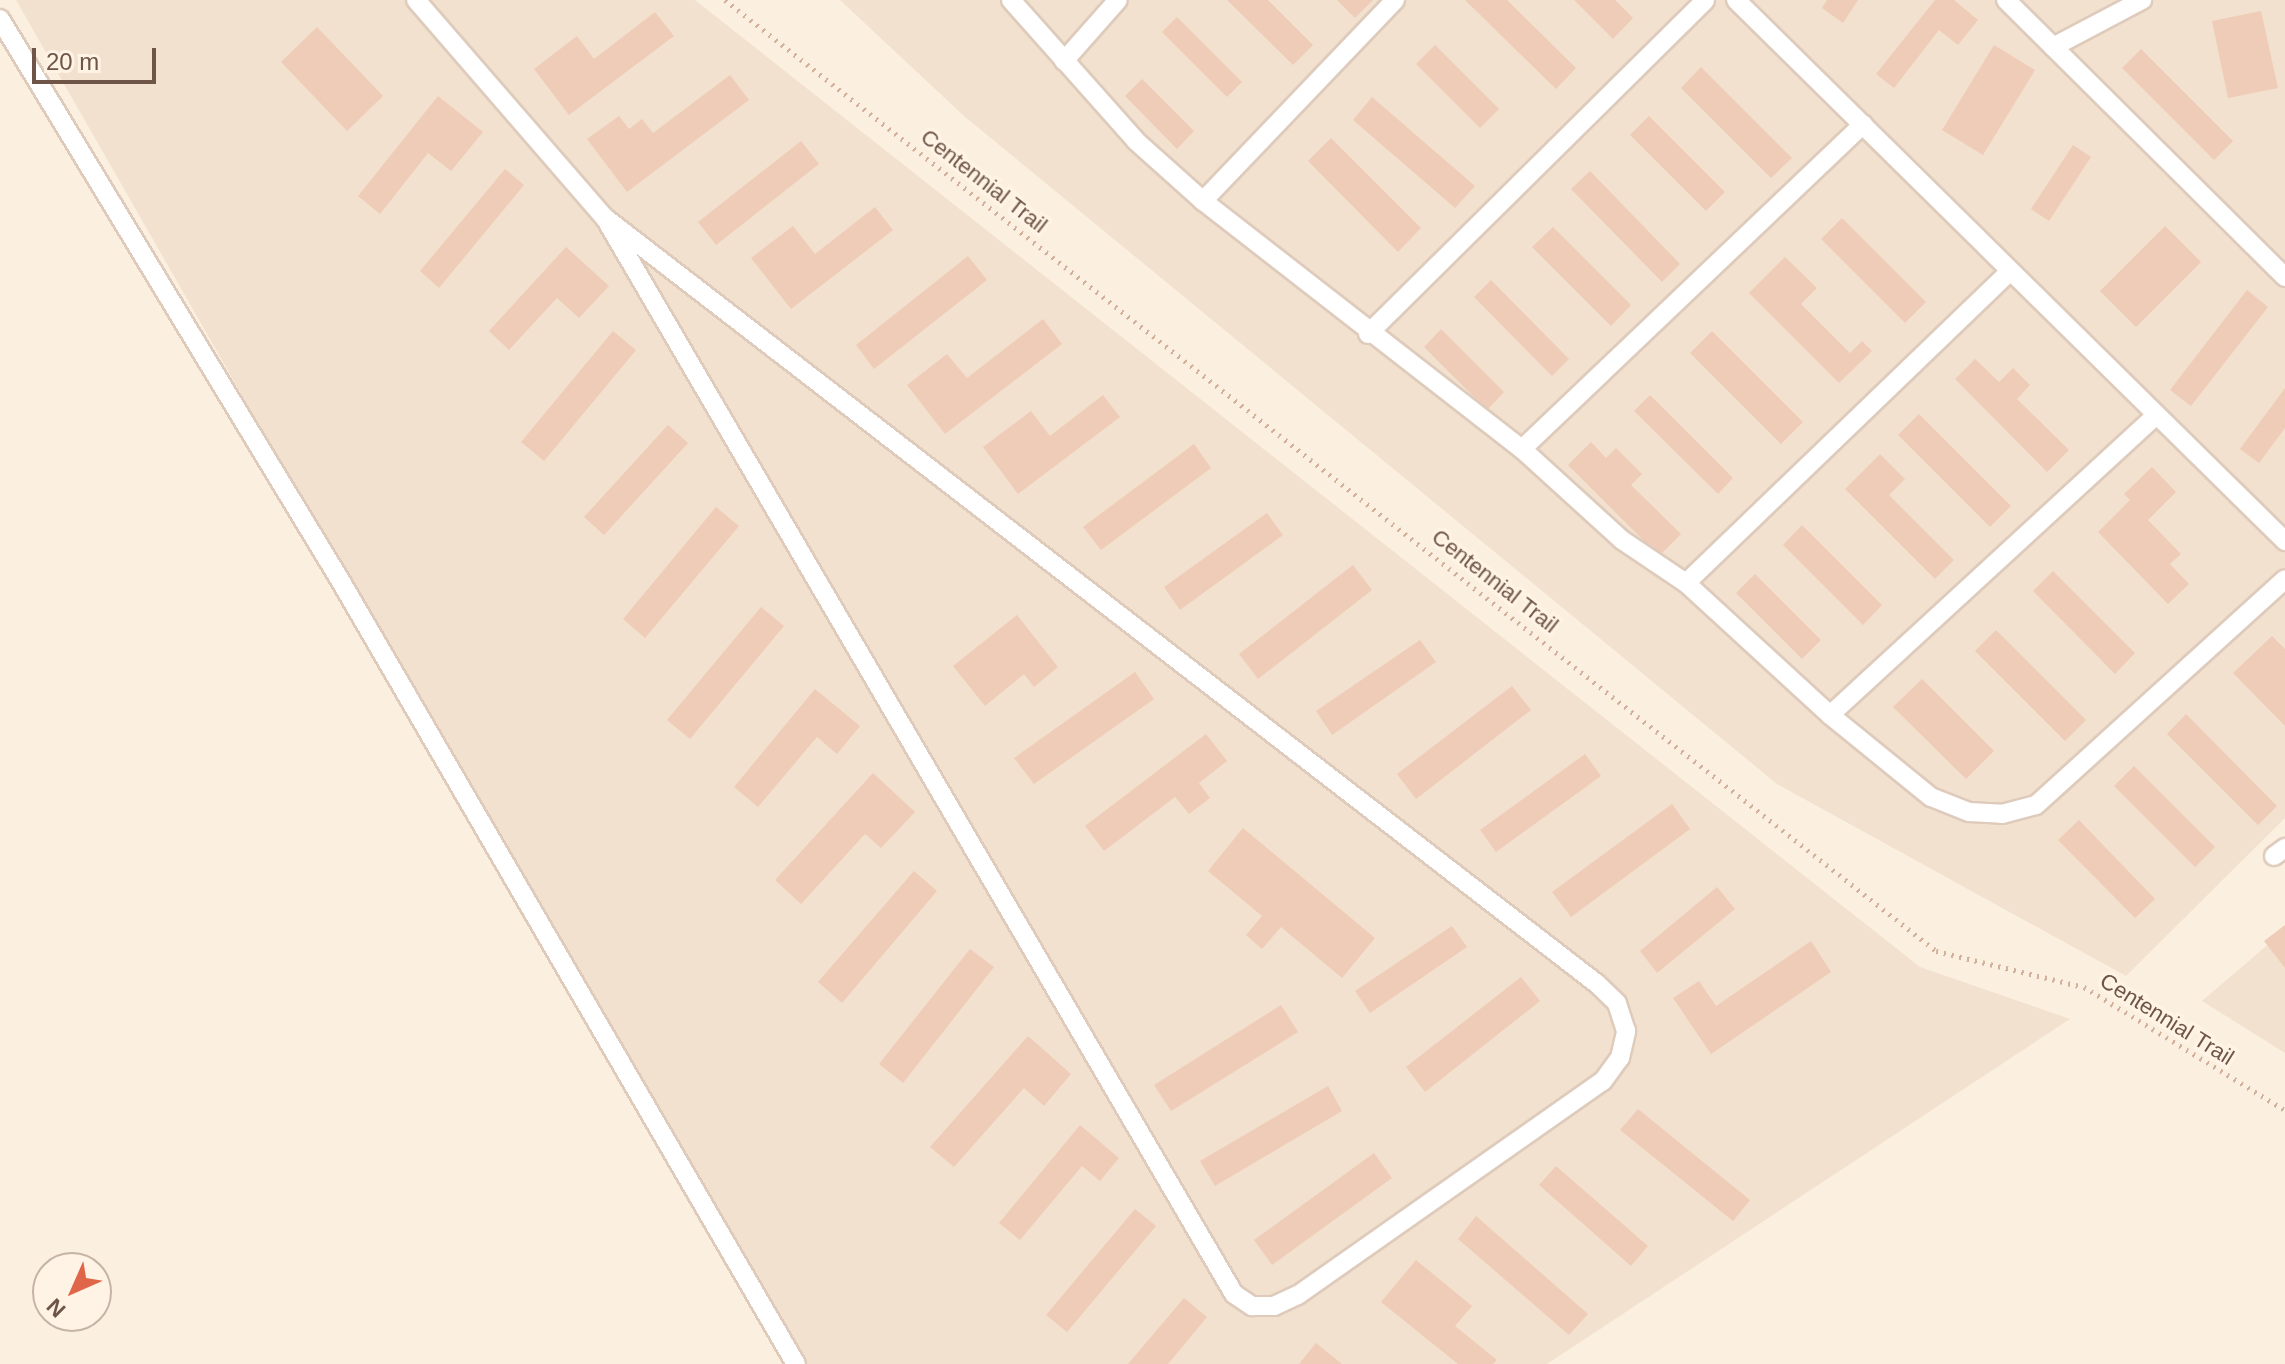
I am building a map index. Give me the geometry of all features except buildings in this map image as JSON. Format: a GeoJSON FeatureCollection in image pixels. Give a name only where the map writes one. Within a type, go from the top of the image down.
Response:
{"type":"FeatureCollection","features":[{"type":"Feature","properties":{"kind":"lane"},"geometry":{"type":"LineString","coordinates":[[416,0],[605,218],[1234,1294],[1252,1306],[1274,1306],[1298,1295],[1603,1081],[1620,1058],[1626,1031],[1617,1003],[1596,983],[605,218]]}},
{"type":"Feature","properties":{"kind":"lane"},"geometry":{"type":"LineString","coordinates":[[1011,0],[1136,141],[1203,201],[1368,334],[1522,449],[1622,540],[1686,583],[1830,715],[1931,797],[1969,812],[2002,814],[2036,805],[2285,579]]}},
{"type":"Feature","properties":{"kind":"lane"},"geometry":{"type":"LineString","coordinates":[[1064,61],[1118,0]]}},
{"type":"Feature","properties":{"kind":"lane"},"geometry":{"type":"LineString","coordinates":[[1203,201],[1395,0]]}},
{"type":"Feature","properties":{"kind":"lane"},"geometry":{"type":"LineString","coordinates":[[1368,334],[1705,0]]}},
{"type":"Feature","properties":{"kind":"lane"},"geometry":{"type":"LineString","coordinates":[[1736,0],[2285,541]]}},
{"type":"Feature","properties":{"kind":"lane"},"geometry":{"type":"LineString","coordinates":[[2006,0],[2285,277]]}},
{"type":"Feature","properties":{"kind":"lane"},"geometry":{"type":"LineString","coordinates":[[2053,47],[2142,0]]}},
{"type":"Feature","properties":{"kind":"lane"},"geometry":{"type":"LineString","coordinates":[[0,19],[340,580],[796,1364]]}},
{"type":"Feature","properties":{"kind":"lane"},"geometry":{"type":"LineString","coordinates":[[1522,449],[1863,124]]}},
{"type":"Feature","properties":{"kind":"lane"},"geometry":{"type":"LineString","coordinates":[[1686,583],[2010,271]]}},
{"type":"Feature","properties":{"kind":"lane"},"geometry":{"type":"LineString","coordinates":[[1830,715],[2155,416]]}},
{"type":"Feature","properties":{"kind":"path","name":"Centennial Trail"},"geometry":{"type":"LineString","coordinates":[[725,0],[1936,951],[2084,987],[2285,1110]]}},
{"type":"Feature","properties":{"kind":"shaded area"},"geometry":{"type":"Polygon","coordinates":[[[16,0],[695,0],[1920,967],[2070,1019],[1547,1364],[796,1364],[16,0]]]}},
{"type":"Feature","properties":{"kind":"shaded area"},"geometry":{"type":"Polygon","coordinates":[[[840,0],[2285,0],[2285,818],[2126,976],[1777,784],[964,116],[840,0]]]}},
{"type":"Feature","properties":{"kind":"shaded area"},"geometry":{"type":"Polygon","coordinates":[[[2285,930],[2285,1053],[2202,1001],[2285,930]]]}}]}
